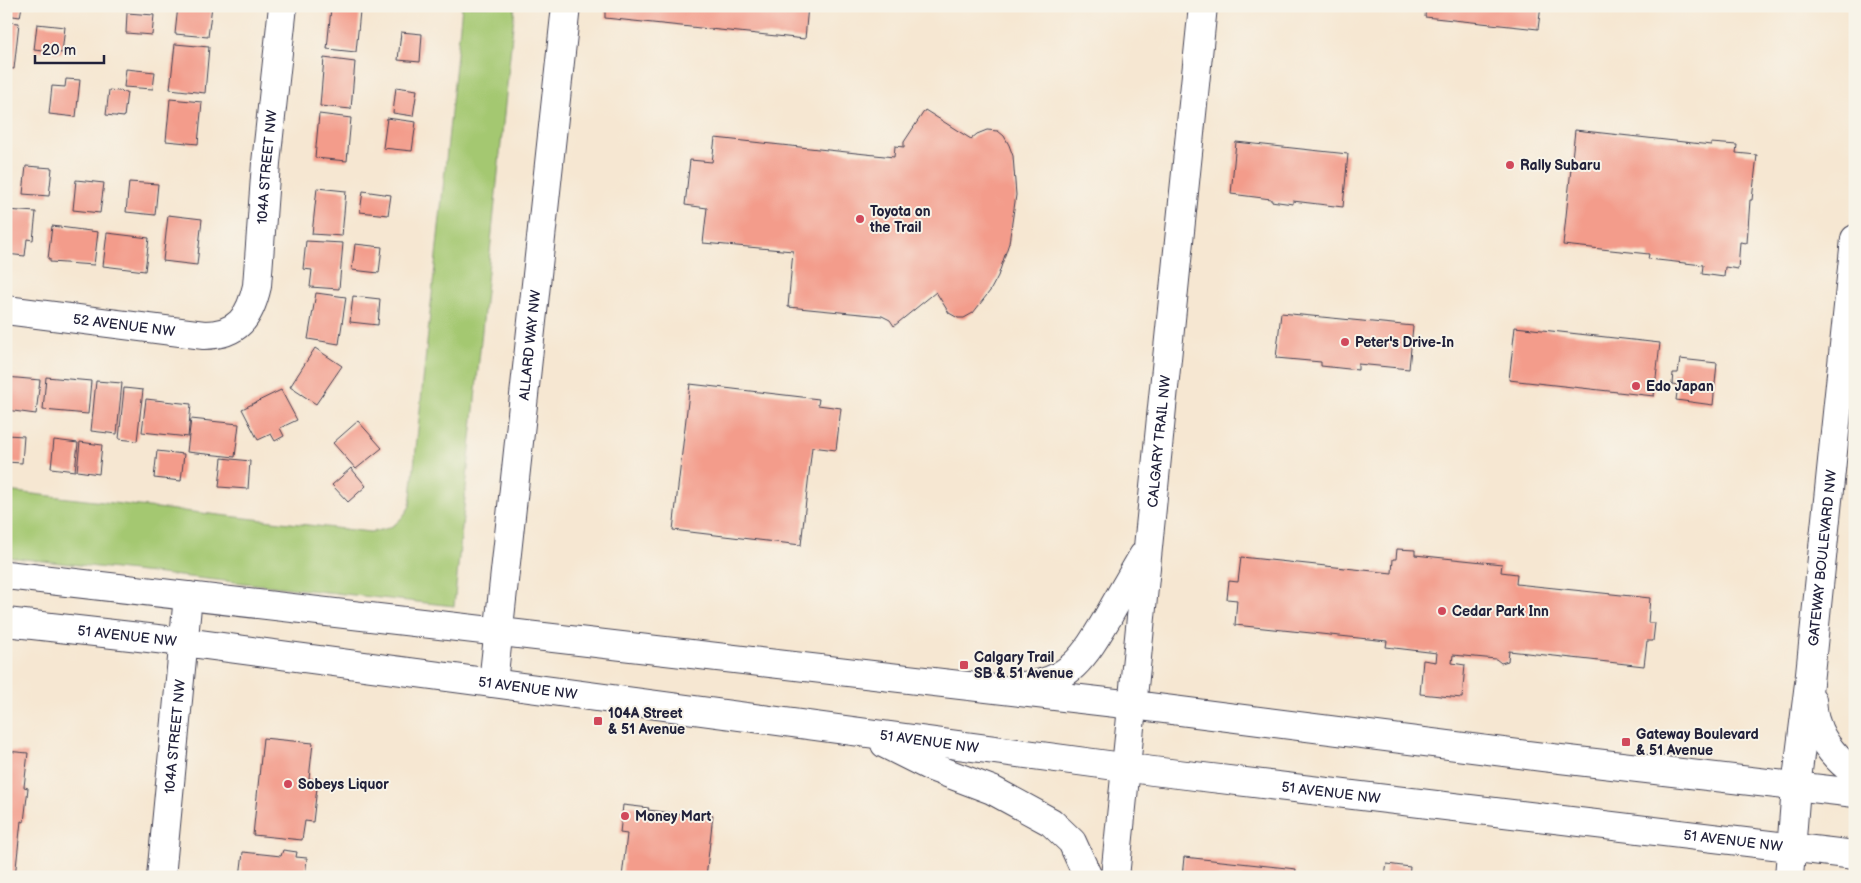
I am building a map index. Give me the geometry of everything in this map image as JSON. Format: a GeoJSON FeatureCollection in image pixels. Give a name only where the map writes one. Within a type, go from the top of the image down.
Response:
{"type":"FeatureCollection","features":[{"type":"Feature","properties":{"kind":"main road","name":"104A STREET NW"},"geometry":{"type":"LineString","coordinates":[[239,324],[248,314],[257,286],[266,163],[283,6]]}},
{"type":"Feature","properties":{"kind":"main road","name":"ALLARD WAY NW"},"geometry":{"type":"LineString","coordinates":[[492,683],[566,6]]}},
{"type":"Feature","properties":{"kind":"main road","name":"CALGARY TRAIL NW"},"geometry":{"type":"LineString","coordinates":[[1115,877],[1134,705],[1203,6]]}},
{"type":"Feature","properties":{"kind":"main road","name":"GATEWAY BOULEVARD NW"},"geometry":{"type":"LineString","coordinates":[[1789,877],[1796,787],[1809,683],[1855,239]]}},
{"type":"Feature","properties":{"kind":"main road","name":"52 AVENUE NW"},"geometry":{"type":"LineString","coordinates":[[6,310],[204,335],[215,335],[229,331],[239,324]]}},
{"type":"Feature","properties":{"kind":"main road"},"geometry":{"type":"LineString","coordinates":[[978,688],[1036,685],[1053,680],[1075,665],[1094,641],[1148,549]]}},
{"type":"Feature","properties":{"kind":"main road"},"geometry":{"type":"LineString","coordinates":[[6,575],[498,630],[1855,793]]}},
{"type":"Feature","properties":{"kind":"main road","name":"104A STREET NW"},"geometry":{"type":"LineString","coordinates":[[161,877],[188,596]]}},
{"type":"Feature","properties":{"kind":"main road","name":"51 AVENUE NW"},"geometry":{"type":"LineString","coordinates":[[6,622],[184,642],[1126,768],[1534,816],[1791,849],[1855,855]]}},
{"type":"Feature","properties":{"kind":"main road"},"geometry":{"type":"LineString","coordinates":[[1809,683],[1816,724],[1834,755],[1844,766],[1855,773]]}},
{"type":"Feature","properties":{"kind":"main road"},"geometry":{"type":"LineString","coordinates":[[866,734],[931,767],[992,790],[1051,822],[1072,842],[1088,877]]}},
{"type":"Feature","properties":{"kind":"green space"},"geometry":{"type":"Polygon","coordinates":[[[462,6],[515,6],[454,606],[6,557],[6,491],[370,532],[394,525],[402,518],[410,506],[462,6]]]}},
{"type":"Feature","properties":{"kind":"building"},"geometry":{"type":"Polygon","coordinates":[[[6,6],[22,6],[20,17],[6,15],[6,6]]]}},
{"type":"Feature","properties":{"kind":"building"},"geometry":{"type":"Polygon","coordinates":[[[178,6],[212,6],[208,37],[175,34],[178,6]]]}},
{"type":"Feature","properties":{"kind":"building"},"geometry":{"type":"Polygon","coordinates":[[[605,6],[808,6],[805,39],[605,18],[605,6]]]}},
{"type":"Feature","properties":{"kind":"building"},"geometry":{"type":"Polygon","coordinates":[[[1426,6],[1541,6],[1538,29],[1425,17],[1426,6]]]}},
{"type":"Feature","properties":{"kind":"building"},"geometry":{"type":"Polygon","coordinates":[[[331,8],[360,11],[356,52],[327,49],[331,8]]]}},
{"type":"Feature","properties":{"kind":"building"},"geometry":{"type":"Polygon","coordinates":[[[127,13],[154,15],[152,35],[126,33],[127,13]]]}},
{"type":"Feature","properties":{"kind":"building"},"geometry":{"type":"Polygon","coordinates":[[[6,22],[19,23],[14,69],[6,68],[6,22]]]}},
{"type":"Feature","properties":{"kind":"building"},"geometry":{"type":"Polygon","coordinates":[[[37,24],[65,27],[62,53],[34,50],[37,24]]]}},
{"type":"Feature","properties":{"kind":"building"},"geometry":{"type":"Polygon","coordinates":[[[401,32],[422,34],[420,62],[398,60],[401,32]]]}},
{"type":"Feature","properties":{"kind":"building"},"geometry":{"type":"Polygon","coordinates":[[[175,44],[209,47],[205,93],[170,89],[175,44]]]}},
{"type":"Feature","properties":{"kind":"building"},"geometry":{"type":"Polygon","coordinates":[[[324,58],[355,62],[351,109],[320,106],[324,58]]]}},
{"type":"Feature","properties":{"kind":"building"},"geometry":{"type":"Polygon","coordinates":[[[126,69],[155,72],[153,89],[124,87],[126,69]]]}},
{"type":"Feature","properties":{"kind":"building"},"geometry":{"type":"Polygon","coordinates":[[[6,77],[10,77],[8,98],[6,98],[6,77]]]}},
{"type":"Feature","properties":{"kind":"building"},"geometry":{"type":"Polygon","coordinates":[[[66,79],[80,80],[76,117],[49,114],[52,86],[65,87],[66,79]]]}},
{"type":"Feature","properties":{"kind":"building"},"geometry":{"type":"Polygon","coordinates":[[[396,87],[417,90],[413,116],[393,113],[396,87]]]}},
{"type":"Feature","properties":{"kind":"building"},"geometry":{"type":"Polygon","coordinates":[[[109,90],[127,92],[124,117],[106,115],[109,90]]]}},
{"type":"Feature","properties":{"kind":"building"},"geometry":{"type":"Polygon","coordinates":[[[170,99],[202,102],[198,144],[166,141],[170,99]]]}},
{"type":"Feature","properties":{"kind":"building","name":"Toyota on the Trail"},"geometry":{"type":"Polygon","coordinates":[[[925,110],[971,139],[987,130],[998,131],[1004,136],[1013,156],[1016,195],[1009,243],[998,276],[990,291],[973,313],[964,318],[958,318],[949,313],[936,292],[894,326],[890,320],[882,316],[788,307],[793,251],[703,243],[707,208],[685,205],[690,160],[712,162],[715,138],[894,157],[895,146],[904,147],[904,142],[925,110]]]}},
{"type":"Feature","properties":{"kind":"building"},"geometry":{"type":"Polygon","coordinates":[[[319,114],[351,118],[347,161],[315,158],[319,114]]]}},
{"type":"Feature","properties":{"kind":"building"},"geometry":{"type":"Polygon","coordinates":[[[387,118],[416,122],[412,151],[383,148],[387,118]]]}},
{"type":"Feature","properties":{"kind":"building"},"geometry":{"type":"Polygon","coordinates":[[[1575,130],[1711,145],[1711,143],[1737,145],[1736,153],[1757,155],[1752,200],[1750,200],[1747,243],[1740,242],[1738,269],[1725,267],[1724,277],[1702,274],[1703,265],[1648,259],[1649,254],[1563,245],[1575,130]]]}},
{"type":"Feature","properties":{"kind":"building"},"geometry":{"type":"Polygon","coordinates":[[[1236,142],[1348,154],[1343,207],[1293,201],[1293,204],[1231,194],[1236,142]]]}},
{"type":"Feature","properties":{"kind":"building"},"geometry":{"type":"Polygon","coordinates":[[[26,166],[52,168],[49,196],[23,194],[26,166]]]}},
{"type":"Feature","properties":{"kind":"building"},"geometry":{"type":"Polygon","coordinates":[[[76,180],[104,183],[100,213],[73,210],[76,180]]]}},
{"type":"Feature","properties":{"kind":"building"},"geometry":{"type":"Polygon","coordinates":[[[129,182],[158,184],[155,215],[126,212],[129,182]]]}},
{"type":"Feature","properties":{"kind":"building"},"geometry":{"type":"Polygon","coordinates":[[[317,188],[346,191],[342,236],[312,234],[317,188]]]}},
{"type":"Feature","properties":{"kind":"building"},"geometry":{"type":"Polygon","coordinates":[[[363,191],[391,195],[388,215],[360,212],[363,191]]]}},
{"type":"Feature","properties":{"kind":"building"},"geometry":{"type":"Polygon","coordinates":[[[6,210],[36,212],[33,240],[27,239],[25,256],[6,254],[6,210]]]}},
{"type":"Feature","properties":{"kind":"building"},"geometry":{"type":"Polygon","coordinates":[[[168,215],[202,219],[197,265],[163,261],[168,215]]]}},
{"type":"Feature","properties":{"kind":"building"},"geometry":{"type":"Polygon","coordinates":[[[52,226],[98,232],[94,265],[50,262],[50,259],[48,259],[52,226]]]}},
{"type":"Feature","properties":{"kind":"building"},"geometry":{"type":"Polygon","coordinates":[[[107,233],[149,238],[145,271],[103,266],[107,233]]]}},
{"type":"Feature","properties":{"kind":"building"},"geometry":{"type":"Polygon","coordinates":[[[306,241],[343,243],[339,289],[310,287],[312,270],[303,269],[306,241]]]}},
{"type":"Feature","properties":{"kind":"building"},"geometry":{"type":"Polygon","coordinates":[[[355,244],[382,247],[379,273],[352,270],[355,244]]]}},
{"type":"Feature","properties":{"kind":"building"},"geometry":{"type":"Polygon","coordinates":[[[316,293],[346,297],[339,344],[308,339],[316,293]]]}},
{"type":"Feature","properties":{"kind":"building"},"geometry":{"type":"Polygon","coordinates":[[[353,296],[380,299],[378,325],[350,322],[353,296]]]}},
{"type":"Feature","properties":{"kind":"building","name":"Peter's Drive-In"},"geometry":{"type":"Polygon","coordinates":[[[1281,313],[1413,326],[1409,369],[1358,364],[1358,370],[1321,366],[1321,362],[1276,358],[1281,313]]]}},
{"type":"Feature","properties":{"kind":"building"},"geometry":{"type":"Polygon","coordinates":[[[1515,327],[1660,343],[1654,396],[1509,380],[1515,327]]]}},
{"type":"Feature","properties":{"kind":"building"},"geometry":{"type":"Polygon","coordinates":[[[315,348],[342,366],[316,404],[290,387],[315,348]]]}},
{"type":"Feature","properties":{"kind":"building"},"geometry":{"type":"Polygon","coordinates":[[[1680,359],[1717,363],[1713,405],[1676,400],[1678,385],[1672,384],[1673,373],[1678,373],[1680,359]]]}},
{"type":"Feature","properties":{"kind":"building"},"geometry":{"type":"Polygon","coordinates":[[[6,377],[40,380],[36,414],[6,410],[6,377]]]}},
{"type":"Feature","properties":{"kind":"building"},"geometry":{"type":"Polygon","coordinates":[[[46,377],[91,381],[88,414],[43,410],[46,377]]]}},
{"type":"Feature","properties":{"kind":"building"},"geometry":{"type":"Polygon","coordinates":[[[96,381],[122,383],[117,434],[91,431],[96,381]]]}},
{"type":"Feature","properties":{"kind":"building"},"geometry":{"type":"Polygon","coordinates":[[[690,384],[819,399],[818,405],[841,408],[836,450],[812,447],[801,545],[673,530],[690,384]]]}},
{"type":"Feature","properties":{"kind":"building"},"geometry":{"type":"Polygon","coordinates":[[[124,388],[143,390],[137,441],[119,439],[124,388]]]}},
{"type":"Feature","properties":{"kind":"building"},"geometry":{"type":"Polygon","coordinates":[[[281,390],[297,420],[280,428],[284,436],[275,441],[271,434],[258,440],[242,409],[281,390]]]}},
{"type":"Feature","properties":{"kind":"building"},"geometry":{"type":"Polygon","coordinates":[[[146,399],[191,404],[188,437],[142,432],[146,399]]]}},
{"type":"Feature","properties":{"kind":"building"},"geometry":{"type":"Polygon","coordinates":[[[191,419],[239,424],[235,457],[187,452],[191,419]]]}},
{"type":"Feature","properties":{"kind":"building"},"geometry":{"type":"Polygon","coordinates":[[[358,421],[382,448],[356,469],[333,443],[358,421]]]}},
{"type":"Feature","properties":{"kind":"building"},"geometry":{"type":"Polygon","coordinates":[[[6,435],[24,436],[22,463],[6,462],[6,435]]]}},
{"type":"Feature","properties":{"kind":"building"},"geometry":{"type":"Polygon","coordinates":[[[54,440],[78,443],[75,471],[51,468],[54,440]]]}},
{"type":"Feature","properties":{"kind":"building"},"geometry":{"type":"Polygon","coordinates":[[[80,442],[102,445],[99,474],[77,471],[80,442]]]}},
{"type":"Feature","properties":{"kind":"building"},"geometry":{"type":"Polygon","coordinates":[[[157,451],[184,454],[181,481],[154,478],[157,451]]]}},
{"type":"Feature","properties":{"kind":"building"},"geometry":{"type":"Polygon","coordinates":[[[222,458],[250,461],[248,489],[219,487],[222,458]]]}},
{"type":"Feature","properties":{"kind":"building"},"geometry":{"type":"Polygon","coordinates":[[[351,468],[366,486],[348,502],[332,485],[351,468]]]}},
{"type":"Feature","properties":{"kind":"building","name":"Cedar Park Inn"},"geometry":{"type":"Polygon","coordinates":[[[1397,549],[1415,550],[1415,555],[1502,564],[1501,572],[1517,574],[1516,584],[1650,598],[1648,623],[1655,623],[1653,641],[1647,641],[1644,666],[1509,651],[1508,661],[1501,663],[1496,659],[1453,655],[1452,663],[1465,665],[1462,698],[1420,694],[1423,660],[1436,662],[1437,653],[1386,647],[1387,641],[1235,625],[1237,600],[1227,599],[1229,581],[1238,582],[1241,557],[1392,573],[1393,559],[1396,559],[1397,549]]]}},
{"type":"Feature","properties":{"kind":"building","name":"Sobeys Liquor"},"geometry":{"type":"Polygon","coordinates":[[[263,738],[313,743],[309,779],[318,779],[313,822],[305,821],[302,840],[253,835],[263,738]]]}},
{"type":"Feature","properties":{"kind":"building"},"geometry":{"type":"Polygon","coordinates":[[[6,751],[28,753],[24,787],[28,788],[24,822],[21,821],[15,877],[6,877],[6,751]]]}},
{"type":"Feature","properties":{"kind":"building"},"geometry":{"type":"Polygon","coordinates":[[[623,805],[699,816],[700,814],[713,815],[706,877],[622,877],[627,834],[620,833],[623,805]]]}},
{"type":"Feature","properties":{"kind":"building"},"geometry":{"type":"Polygon","coordinates":[[[283,850],[297,852],[296,857],[307,858],[305,877],[240,877],[243,852],[281,856],[283,850]]]}},
{"type":"Feature","properties":{"kind":"building"},"geometry":{"type":"Polygon","coordinates":[[[1184,857],[1296,869],[1295,877],[1182,877],[1184,857]]]}},
{"type":"Feature","properties":{"kind":"building"},"geometry":{"type":"Polygon","coordinates":[[[1387,864],[1410,867],[1409,877],[1389,877],[1389,875],[1385,875],[1387,864]]]}},
{"type":"Feature","properties":{"kind":"place","name":"Rally Subaru"},"geometry":{"type":"Point","coordinates":[1510,165]}},
{"type":"Feature","properties":{"kind":"place","name":"Toyota on the Trail"},"geometry":{"type":"Point","coordinates":[860,219]}},
{"type":"Feature","properties":{"kind":"place","name":"Peter's Drive-In"},"geometry":{"type":"Point","coordinates":[1345,342]}},
{"type":"Feature","properties":{"kind":"place","name":"Edo Japan"},"geometry":{"type":"Point","coordinates":[1636,386]}},
{"type":"Feature","properties":{"kind":"place","name":"Cedar Park Inn"},"geometry":{"type":"Point","coordinates":[1442,611]}},
{"type":"Feature","properties":{"kind":"place","name":"Calgary Trail SB & 51 Avenue"},"geometry":{"type":"Point","coordinates":[964,665]}},
{"type":"Feature","properties":{"kind":"place","name":"104A Street & 51 Avenue"},"geometry":{"type":"Point","coordinates":[598,721]}},
{"type":"Feature","properties":{"kind":"place","name":"Gateway Boulevard & 51 Avenue"},"geometry":{"type":"Point","coordinates":[1626,742]}},
{"type":"Feature","properties":{"kind":"place","name":"Sobeys Liquor"},"geometry":{"type":"Point","coordinates":[288,784]}},
{"type":"Feature","properties":{"kind":"place","name":"Money Mart"},"geometry":{"type":"Point","coordinates":[625,816]}}]}
